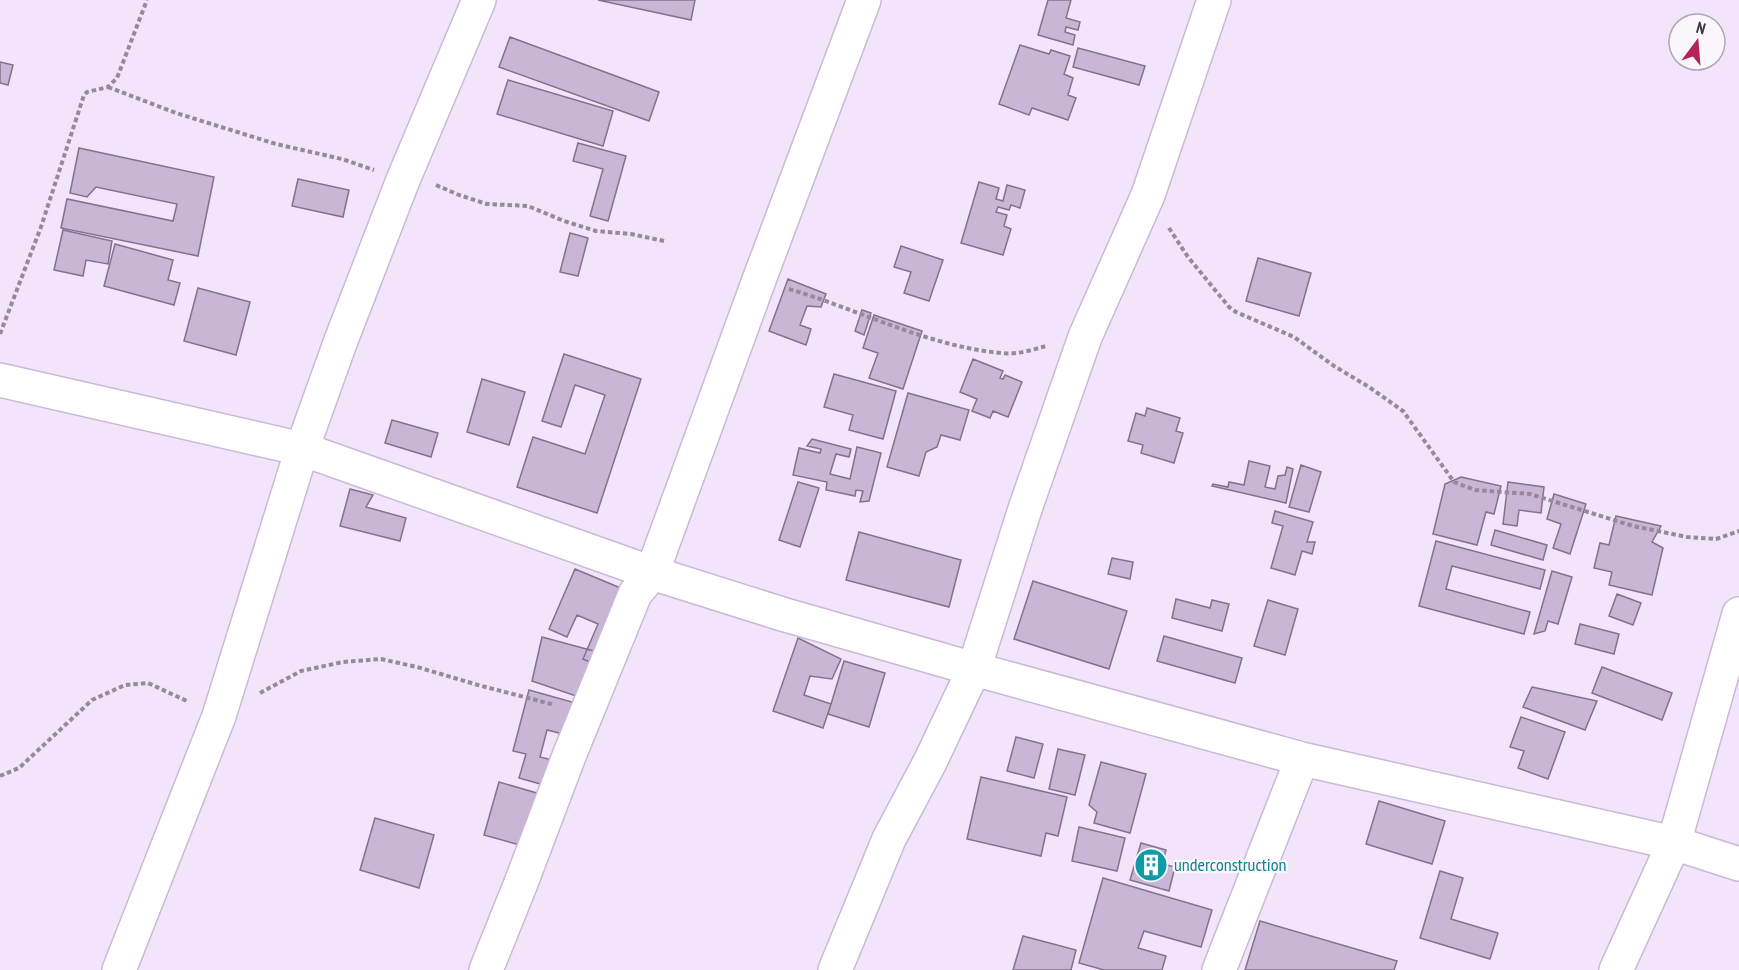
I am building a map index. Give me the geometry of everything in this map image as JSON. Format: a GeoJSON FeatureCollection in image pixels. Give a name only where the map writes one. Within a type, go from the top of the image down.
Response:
{"type":"FeatureCollection","features":[{"type":"Feature","properties":{"kind":"street"},"geometry":{"type":"LineString","coordinates":[[120,970],[219,716],[302,449],[403,180],[479,0]]}},
{"type":"Feature","properties":{"kind":"street"},"geometry":{"type":"LineString","coordinates":[[486,970],[635,594],[652,573],[864,0]]}},
{"type":"Feature","properties":{"kind":"street"},"geometry":{"type":"LineString","coordinates":[[835,970],[890,839],[974,669],[1025,509],[1085,337],[1148,195],[1214,0]]}},
{"type":"Feature","properties":{"kind":"street"},"geometry":{"type":"LineString","coordinates":[[0,381],[302,449],[652,573],[782,614],[974,669],[1302,759],[1674,843],[1739,864]]}},
{"type":"Feature","properties":{"kind":"street"},"geometry":{"type":"LineString","coordinates":[[1616,970],[1674,843],[1739,614]]}},
{"type":"Feature","properties":{"kind":"street"},"geometry":{"type":"LineString","coordinates":[[1219,970],[1302,759]]}},
{"type":"Feature","properties":{"kind":"path"},"geometry":{"type":"LineString","coordinates":[[0,334],[42,227],[84,95],[87,92],[108,87],[117,78],[147,0]]}},
{"type":"Feature","properties":{"kind":"path"},"geometry":{"type":"LineString","coordinates":[[108,87],[176,113],[276,144],[342,159],[403,180],[434,185],[487,204],[528,206],[596,231],[631,234],[664,241]]}},
{"type":"Feature","properties":{"kind":"path"},"geometry":{"type":"LineString","coordinates":[[1148,195],[1188,257],[1228,307],[1294,337],[1403,411],[1454,482],[1475,490],[1530,494],[1633,526],[1687,537],[1716,539],[1739,531]]}},
{"type":"Feature","properties":{"kind":"path"},"geometry":{"type":"LineString","coordinates":[[759,280],[824,299],[936,341],[1002,354],[1024,352],[1085,337]]}},
{"type":"Feature","properties":{"kind":"path"},"geometry":{"type":"LineString","coordinates":[[0,776],[19,768],[92,700],[125,685],[148,683],[219,716],[301,671],[343,662],[381,659],[588,713]]}},
{"type":"Feature","properties":{"kind":"building"},"geometry":{"type":"Polygon","coordinates":[[[598,0],[695,0],[691,20],[598,0]]]}},
{"type":"Feature","properties":{"kind":"building"},"geometry":{"type":"Polygon","coordinates":[[[1048,0],[1071,0],[1066,18],[1080,22],[1078,30],[1066,27],[1065,32],[1075,35],[1073,45],[1038,35],[1048,0]]]}},
{"type":"Feature","properties":{"kind":"building"},"geometry":{"type":"Polygon","coordinates":[[[510,37],[659,92],[649,121],[499,67],[510,37]]]}},
{"type":"Feature","properties":{"kind":"building"},"geometry":{"type":"Polygon","coordinates":[[[1020,45],[1049,54],[1051,50],[1070,56],[1064,74],[1073,78],[1068,95],[1076,98],[1068,120],[1032,108],[1029,115],[999,104],[1020,45]]]}},
{"type":"Feature","properties":{"kind":"building"},"geometry":{"type":"Polygon","coordinates":[[[1078,48],[1145,66],[1139,85],[1073,67],[1078,48]]]}},
{"type":"Feature","properties":{"kind":"building"},"geometry":{"type":"Polygon","coordinates":[[[0,62],[13,65],[8,85],[0,83],[0,62]]]}},
{"type":"Feature","properties":{"kind":"building"},"geometry":{"type":"Polygon","coordinates":[[[508,80],[613,111],[603,146],[497,114],[508,80]]]}},
{"type":"Feature","properties":{"kind":"building"},"geometry":{"type":"Polygon","coordinates":[[[578,143],[626,156],[608,221],[590,216],[603,169],[573,161],[578,143]]]}},
{"type":"Feature","properties":{"kind":"building"},"geometry":{"type":"Polygon","coordinates":[[[79,148],[214,177],[198,256],[61,228],[67,199],[173,221],[177,204],[96,187],[87,197],[70,193],[79,148]]]}},
{"type":"Feature","properties":{"kind":"building"},"geometry":{"type":"Polygon","coordinates":[[[298,179],[349,190],[343,217],[292,206],[298,179]]]}},
{"type":"Feature","properties":{"kind":"building"},"geometry":{"type":"Polygon","coordinates":[[[979,182],[999,188],[996,199],[1003,201],[1007,185],[1025,190],[1020,208],[1011,205],[1009,210],[998,207],[996,212],[1007,215],[1004,226],[1011,229],[1003,255],[961,243],[979,182]]]}},
{"type":"Feature","properties":{"kind":"building"},"geometry":{"type":"Polygon","coordinates":[[[63,230],[112,241],[108,264],[86,260],[83,276],[54,270],[63,230]]]}},
{"type":"Feature","properties":{"kind":"building"},"geometry":{"type":"Polygon","coordinates":[[[570,233],[588,238],[578,276],[560,272],[570,233]]]}},
{"type":"Feature","properties":{"kind":"building"},"geometry":{"type":"Polygon","coordinates":[[[115,244],[173,260],[168,280],[180,283],[174,305],[104,286],[115,244]]]}},
{"type":"Feature","properties":{"kind":"building"},"geometry":{"type":"Polygon","coordinates":[[[901,246],[943,260],[929,301],[904,293],[911,272],[894,267],[901,246]]]}},
{"type":"Feature","properties":{"kind":"building"},"geometry":{"type":"Polygon","coordinates":[[[1258,258],[1311,273],[1299,316],[1246,301],[1258,258]]]}},
{"type":"Feature","properties":{"kind":"building"},"geometry":{"type":"Polygon","coordinates":[[[788,279],[826,294],[821,307],[807,306],[800,325],[811,329],[806,345],[769,331],[788,279]]]}},
{"type":"Feature","properties":{"kind":"building"},"geometry":{"type":"Polygon","coordinates":[[[198,288],[250,302],[236,355],[184,341],[198,288]]]}},
{"type":"Feature","properties":{"kind":"building"},"geometry":{"type":"Polygon","coordinates":[[[862,310],[871,313],[864,335],[855,331],[862,310]]]}},
{"type":"Feature","properties":{"kind":"building"},"geometry":{"type":"Polygon","coordinates":[[[874,315],[922,331],[903,389],[869,378],[878,353],[863,348],[874,315]]]}},
{"type":"Feature","properties":{"kind":"building"},"geometry":{"type":"Polygon","coordinates":[[[564,354],[641,379],[597,513],[517,487],[533,437],[585,454],[605,395],[575,385],[561,427],[542,421],[564,354]]]}},
{"type":"Feature","properties":{"kind":"building"},"geometry":{"type":"Polygon","coordinates":[[[973,359],[1003,371],[1000,378],[1003,379],[1005,375],[1022,382],[1008,417],[993,411],[990,418],[972,411],[977,399],[960,392],[973,359]]]}},
{"type":"Feature","properties":{"kind":"building"},"geometry":{"type":"Polygon","coordinates":[[[834,374],[896,391],[883,439],[849,430],[853,415],[824,407],[834,374]]]}},
{"type":"Feature","properties":{"kind":"building"},"geometry":{"type":"Polygon","coordinates":[[[482,379],[525,392],[509,445],[467,432],[482,379]]]}},
{"type":"Feature","properties":{"kind":"building"},"geometry":{"type":"Polygon","coordinates":[[[908,393],[969,410],[960,440],[941,435],[937,447],[926,452],[919,476],[887,467],[908,393]]]}},
{"type":"Feature","properties":{"kind":"building"},"geometry":{"type":"Polygon","coordinates":[[[1147,408],[1180,418],[1176,431],[1183,433],[1174,463],[1141,453],[1143,445],[1128,441],[1136,413],[1145,416],[1147,408]]]}},
{"type":"Feature","properties":{"kind":"building"},"geometry":{"type":"Polygon","coordinates":[[[392,420],[438,433],[431,457],[385,443],[392,420]]]}},
{"type":"Feature","properties":{"kind":"building"},"geometry":{"type":"Polygon","coordinates":[[[812,439],[851,449],[849,457],[836,454],[830,474],[850,479],[857,447],[881,453],[869,501],[860,502],[863,491],[856,490],[855,496],[826,490],[827,482],[793,475],[799,448],[820,453],[821,449],[807,446],[812,439]]]}},
{"type":"Feature","properties":{"kind":"building"},"geometry":{"type":"Polygon","coordinates":[[[1249,461],[1270,466],[1265,487],[1275,489],[1278,476],[1285,475],[1287,467],[1293,469],[1286,503],[1212,486],[1213,484],[1228,487],[1229,482],[1244,485],[1249,461]]]}},
{"type":"Feature","properties":{"kind":"building"},"geometry":{"type":"Polygon","coordinates":[[[1301,465],[1321,472],[1309,512],[1289,507],[1301,465]]]}},
{"type":"Feature","properties":{"kind":"building"},"geometry":{"type":"Polygon","coordinates":[[[1461,477],[1501,486],[1494,514],[1486,512],[1477,545],[1433,534],[1445,484],[1461,477]]]}},
{"type":"Feature","properties":{"kind":"building"},"geometry":{"type":"Polygon","coordinates":[[[798,482],[819,488],[800,547],[779,540],[798,482]]]}},
{"type":"Feature","properties":{"kind":"building"},"geometry":{"type":"Polygon","coordinates":[[[1508,482],[1544,487],[1541,513],[1519,510],[1517,526],[1503,524],[1508,482]]]}},
{"type":"Feature","properties":{"kind":"building"},"geometry":{"type":"Polygon","coordinates":[[[350,489],[373,495],[366,507],[406,518],[400,541],[340,526],[350,489]]]}},
{"type":"Feature","properties":{"kind":"building"},"geometry":{"type":"Polygon","coordinates":[[[1554,494],[1586,504],[1570,554],[1553,548],[1561,524],[1547,519],[1554,494]]]}},
{"type":"Feature","properties":{"kind":"building"},"geometry":{"type":"Polygon","coordinates":[[[1275,511],[1313,522],[1307,542],[1315,542],[1312,554],[1302,551],[1295,575],[1271,568],[1283,526],[1272,523],[1275,511]]]}},
{"type":"Feature","properties":{"kind":"building"},"geometry":{"type":"Polygon","coordinates":[[[1616,516],[1661,526],[1652,542],[1663,548],[1652,595],[1609,585],[1612,572],[1594,568],[1600,543],[1609,545],[1616,516]]]}},
{"type":"Feature","properties":{"kind":"building"},"geometry":{"type":"Polygon","coordinates":[[[1495,530],[1547,545],[1543,560],[1491,545],[1495,530]]]}},
{"type":"Feature","properties":{"kind":"building"},"geometry":{"type":"Polygon","coordinates":[[[859,532],[961,560],[949,607],[846,580],[859,532]]]}},
{"type":"Feature","properties":{"kind":"building"},"geometry":{"type":"Polygon","coordinates":[[[1436,541],[1545,570],[1540,589],[1452,566],[1446,589],[1530,612],[1524,634],[1419,606],[1436,541]]]}},
{"type":"Feature","properties":{"kind":"building"},"geometry":{"type":"Polygon","coordinates":[[[1112,558],[1133,562],[1130,579],[1108,574],[1112,558]]]}},
{"type":"Feature","properties":{"kind":"building"},"geometry":{"type":"Polygon","coordinates":[[[575,569],[635,594],[604,668],[583,659],[598,624],[577,615],[567,637],[549,629],[575,569]]]}},
{"type":"Feature","properties":{"kind":"building"},"geometry":{"type":"Polygon","coordinates":[[[1552,571],[1572,577],[1558,624],[1548,621],[1545,631],[1534,634],[1552,571]]]}},
{"type":"Feature","properties":{"kind":"building"},"geometry":{"type":"Polygon","coordinates":[[[1033,581],[1127,611],[1109,669],[1014,639],[1033,581]]]}},
{"type":"Feature","properties":{"kind":"building"},"geometry":{"type":"Polygon","coordinates":[[[1617,594],[1641,603],[1633,625],[1609,616],[1617,594]]]}},
{"type":"Feature","properties":{"kind":"building"},"geometry":{"type":"Polygon","coordinates":[[[1176,599],[1210,608],[1212,600],[1229,604],[1222,631],[1172,618],[1176,599]]]}},
{"type":"Feature","properties":{"kind":"building"},"geometry":{"type":"Polygon","coordinates":[[[1268,600],[1298,609],[1285,655],[1254,646],[1268,600]]]}},
{"type":"Feature","properties":{"kind":"building"},"geometry":{"type":"Polygon","coordinates":[[[1580,624],[1619,634],[1614,654],[1575,644],[1580,624]]]}},
{"type":"Feature","properties":{"kind":"building"},"geometry":{"type":"Polygon","coordinates":[[[1164,636],[1242,658],[1235,683],[1157,661],[1164,636]]]}},
{"type":"Feature","properties":{"kind":"building"},"geometry":{"type":"Polygon","coordinates":[[[542,637],[594,651],[582,698],[532,681],[542,637]]]}},
{"type":"Feature","properties":{"kind":"building"},"geometry":{"type":"Polygon","coordinates":[[[798,638],[841,659],[832,679],[810,676],[804,695],[831,704],[823,728],[773,711],[798,638]]]}},
{"type":"Feature","properties":{"kind":"building"},"geometry":{"type":"Polygon","coordinates":[[[844,661],[885,673],[869,727],[828,714],[844,661]]]}},
{"type":"Feature","properties":{"kind":"building"},"geometry":{"type":"Polygon","coordinates":[[[1602,667],[1672,693],[1662,720],[1592,693],[1602,667]]]}},
{"type":"Feature","properties":{"kind":"building"},"geometry":{"type":"Polygon","coordinates":[[[1532,687],[1597,701],[1585,730],[1523,707],[1532,687]]]}},
{"type":"Feature","properties":{"kind":"building"},"geometry":{"type":"Polygon","coordinates":[[[529,690],[579,704],[571,736],[547,730],[540,757],[572,765],[565,791],[519,778],[526,754],[513,751],[529,690]]]}},
{"type":"Feature","properties":{"kind":"building"},"geometry":{"type":"Polygon","coordinates":[[[1521,717],[1565,732],[1548,779],[1518,768],[1524,751],[1510,747],[1521,717]]]}},
{"type":"Feature","properties":{"kind":"building"},"geometry":{"type":"Polygon","coordinates":[[[1016,737],[1043,744],[1034,778],[1007,771],[1016,737]]]}},
{"type":"Feature","properties":{"kind":"building"},"geometry":{"type":"Polygon","coordinates":[[[1058,749],[1085,755],[1075,795],[1049,789],[1058,749]]]}},
{"type":"Feature","properties":{"kind":"building"},"geometry":{"type":"Polygon","coordinates":[[[1101,762],[1146,774],[1130,833],[1094,823],[1097,812],[1089,805],[1101,762]]]}},
{"type":"Feature","properties":{"kind":"building"},"geometry":{"type":"Polygon","coordinates":[[[981,777],[1067,797],[1058,836],[1046,833],[1041,856],[967,839],[981,777]]]}},
{"type":"Feature","properties":{"kind":"building"},"geometry":{"type":"Polygon","coordinates":[[[499,782],[554,798],[527,847],[484,835],[499,782]]]}},
{"type":"Feature","properties":{"kind":"building"},"geometry":{"type":"Polygon","coordinates":[[[1379,801],[1445,821],[1432,864],[1366,844],[1379,801]]]}},
{"type":"Feature","properties":{"kind":"building"},"geometry":{"type":"Polygon","coordinates":[[[375,818],[434,835],[419,888],[360,870],[375,818]]]}},
{"type":"Feature","properties":{"kind":"building"},"geometry":{"type":"Polygon","coordinates":[[[1079,827],[1125,838],[1117,871],[1072,861],[1079,827]]]}},
{"type":"Feature","properties":{"kind":"building","name":"underconstruction"},"geometry":{"type":"Polygon","coordinates":[[[1141,843],[1166,850],[1162,864],[1175,867],[1169,891],[1130,880],[1141,843]]]}},
{"type":"Feature","properties":{"kind":"building"},"geometry":{"type":"Polygon","coordinates":[[[1440,871],[1463,878],[1451,919],[1498,933],[1490,959],[1420,938],[1440,871]]]}},
{"type":"Feature","properties":{"kind":"building"},"geometry":{"type":"Polygon","coordinates":[[[1103,878],[1212,910],[1201,947],[1144,931],[1138,948],[1166,956],[1162,970],[1104,970],[1079,963],[1103,878]]]}},
{"type":"Feature","properties":{"kind":"building"},"geometry":{"type":"Polygon","coordinates":[[[1260,921],[1397,961],[1394,970],[1245,970],[1260,921]]]}},
{"type":"Feature","properties":{"kind":"building"},"geometry":{"type":"Polygon","coordinates":[[[1023,936],[1076,950],[1071,970],[1013,970],[1023,936]]]}},
{"type":"Feature","properties":{"kind":"place","name":"underconstruction"},"geometry":{"type":"Point","coordinates":[1151,865]}}]}
